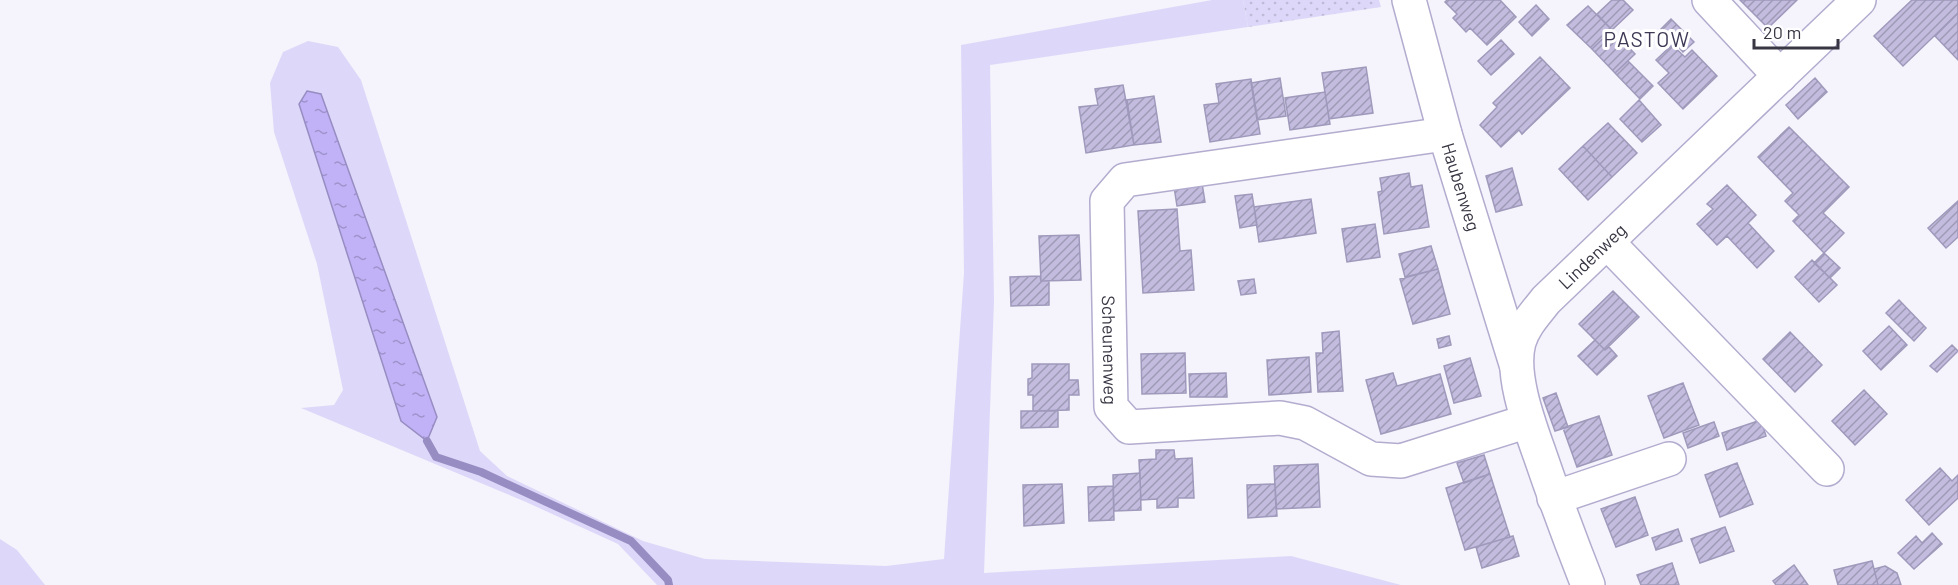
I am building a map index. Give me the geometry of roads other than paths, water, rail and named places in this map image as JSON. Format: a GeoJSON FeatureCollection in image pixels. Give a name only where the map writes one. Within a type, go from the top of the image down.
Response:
{"type":"FeatureCollection","features":[{"type":"Feature","properties":{"kind":"street","name":"Haubenweg"},"geometry":{"type":"LineString","coordinates":[[1409,0],[1445,134],[1518,372]]}},
{"type":"Feature","properties":{"kind":"street"},"geometry":{"type":"LineString","coordinates":[[1709,0],[1780,76]]}},
{"type":"Feature","properties":{"kind":"street","name":"Lindenweg"},"geometry":{"type":"LineString","coordinates":[[1588,585],[1554,498],[1521,395],[1518,372],[1519,343],[1528,322],[1546,300],[1859,0]]}},
{"type":"Feature","properties":{"kind":"street","name":"Scheunenweg"},"geometry":{"type":"LineString","coordinates":[[1445,134],[1125,180],[1107,201],[1111,407],[1129,426],[1280,418],[1305,423],[1371,459],[1401,461],[1528,421]]}},
{"type":"Feature","properties":{"kind":"street"},"geometry":{"type":"LineString","coordinates":[[1607,242],[1827,469]]}},
{"type":"Feature","properties":{"kind":"street"},"geometry":{"type":"LineString","coordinates":[[1554,498],[1669,459]]}},
{"type":"Feature","properties":{"kind":"water"},"geometry":{"type":"Polygon","coordinates":[[[307,91],[321,94],[437,417],[427,441],[401,421],[299,104],[307,91]]]}},
{"type":"Feature","properties":{"kind":"waterway"},"geometry":{"type":"LineString","coordinates":[[427,441],[436,457],[481,472],[631,541],[668,580],[669,585]]}},
{"type":"Feature","properties":{"kind":"district","name":"PASTOW"},"geometry":{"type":"Point","coordinates":[1647,38]}}]}
